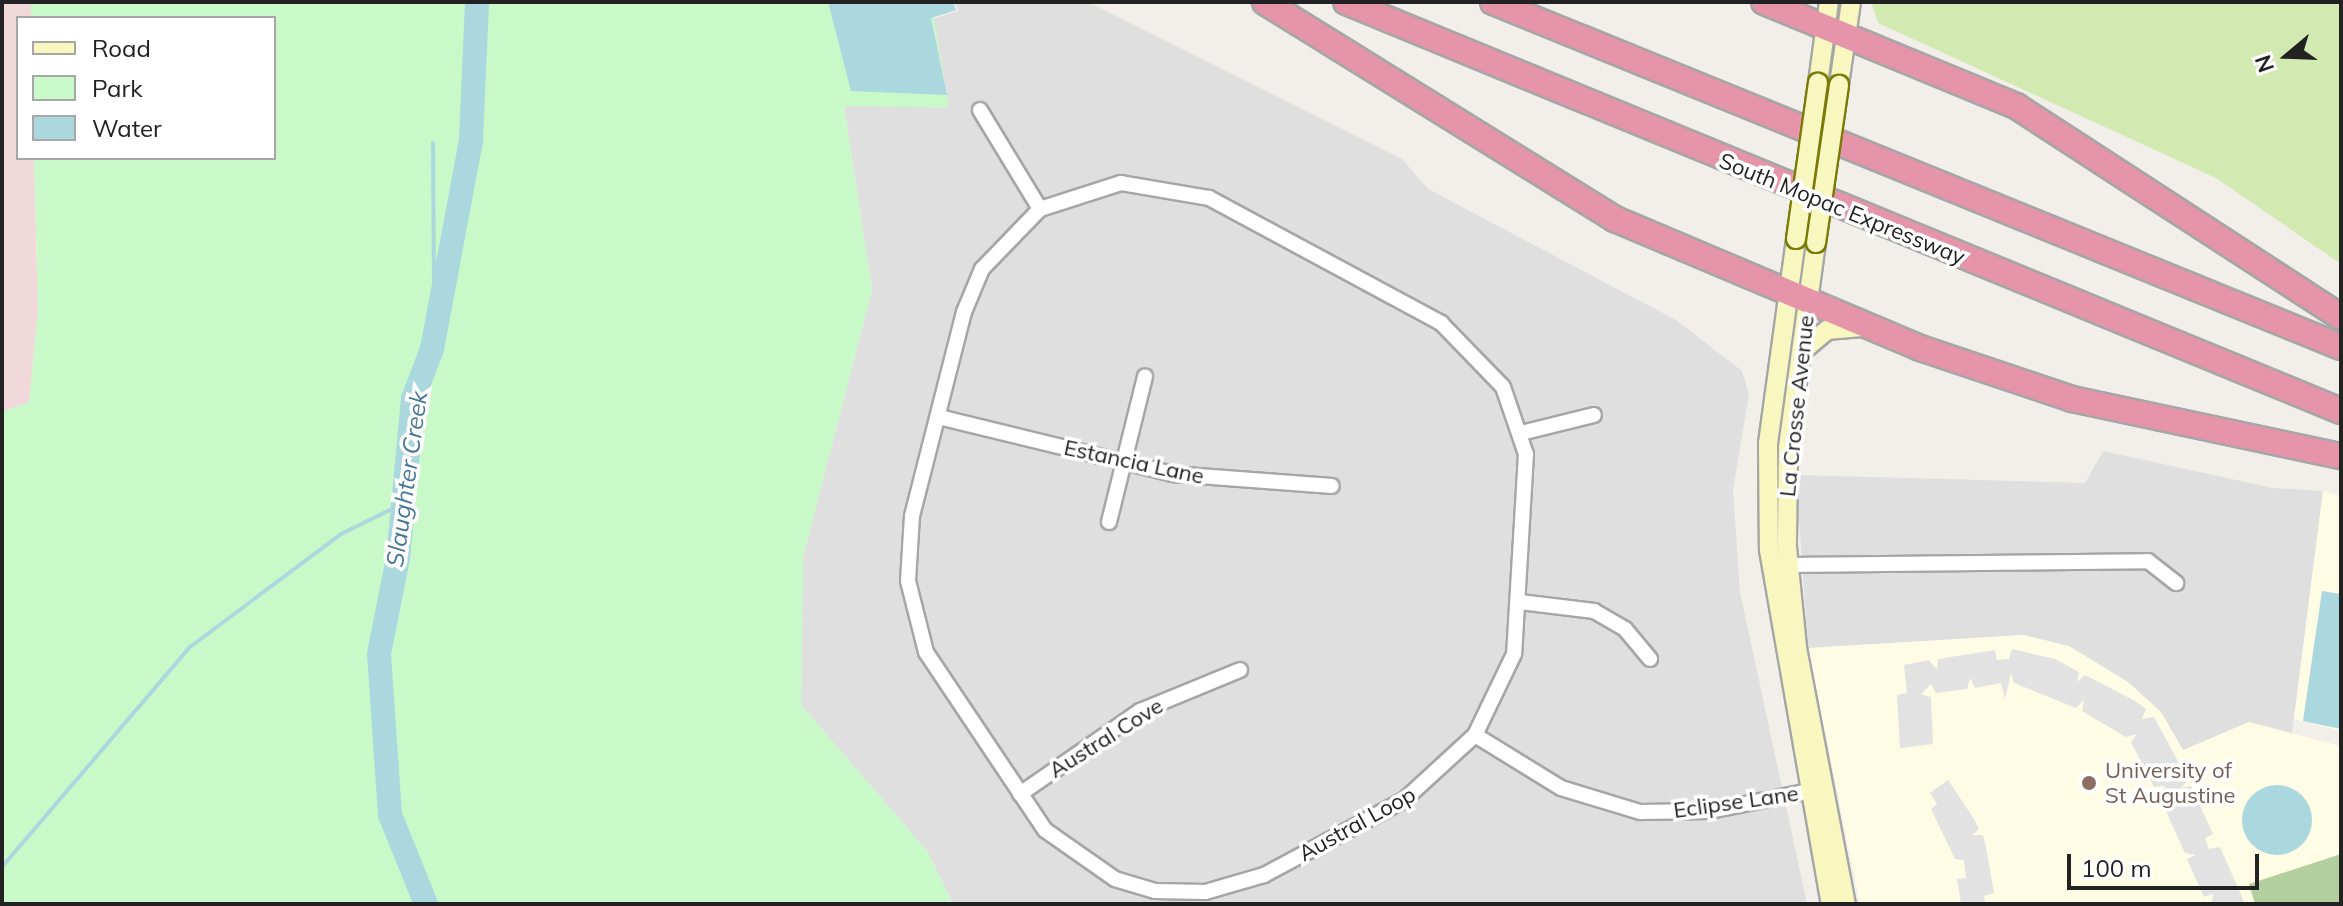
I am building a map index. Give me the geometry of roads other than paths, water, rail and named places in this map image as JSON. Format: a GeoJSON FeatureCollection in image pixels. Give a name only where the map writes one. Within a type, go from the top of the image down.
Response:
{"type":"FeatureCollection","features":[{"type":"Feature","properties":{"kind":"highway"},"geometry":{"type":"LineString","coordinates":[[1265,2],[1602,212],[1875,328],[2072,399],[2341,456]]}},
{"type":"Feature","properties":{"kind":"highway","name":"South Mopac Expressway"},"geometry":{"type":"LineString","coordinates":[[1346,2],[2341,411]]}},
{"type":"Feature","properties":{"kind":"highway"},"geometry":{"type":"LineString","coordinates":[[1493,2],[2341,347]]}},
{"type":"Feature","properties":{"kind":"highway"},"geometry":{"type":"LineString","coordinates":[[1767,2],[2016,106],[2341,317]]}},
{"type":"Feature","properties":{"kind":"street"},"geometry":{"type":"LineString","coordinates":[[1829,2],[1836,32]]}},
{"type":"Feature","properties":{"kind":"street","name":"La Crosse Avenue"},"geometry":{"type":"LineString","coordinates":[[1831,904],[1788,565],[1787,459],[1802,351],[1796,239],[1818,83],[1836,32],[1851,2]]}},
{"type":"Feature","properties":{"kind":"street","name":"La Crosse Avenue"},"geometry":{"type":"LineString","coordinates":[[1836,32],[1839,85],[1816,243],[1798,294],[1768,444],[1769,550],[1816,790],[1846,904]]}},
{"type":"Feature","properties":{"kind":"street"},"geometry":{"type":"LineString","coordinates":[[980,110],[1040,209]]}},
{"type":"Feature","properties":{"kind":"street","name":"Austral Loop"},"geometry":{"type":"LineString","coordinates":[[1121,183],[1209,198],[1456,334],[1503,387],[1521,433],[1528,479],[1514,654],[1475,735],[1424,787],[1264,875],[1224,888],[1171,898],[1115,879],[1079,860],[1045,830],[1020,794],[932,662],[915,620],[908,541],[939,417],[982,269],[1010,232],[1040,209],[1121,183]]}},
{"type":"Feature","properties":{"kind":"street"},"geometry":{"type":"LineString","coordinates":[[1802,351],[1840,326],[1875,328]]}},
{"type":"Feature","properties":{"kind":"street"},"geometry":{"type":"LineString","coordinates":[[1109,522],[1145,376]]}},
{"type":"Feature","properties":{"kind":"street"},"geometry":{"type":"LineString","coordinates":[[1521,433],[1594,415]]}},
{"type":"Feature","properties":{"kind":"street","name":"Estancia Lane"},"geometry":{"type":"LineString","coordinates":[[939,417],[1195,477],[1332,486]]}},
{"type":"Feature","properties":{"kind":"street"},"geometry":{"type":"LineString","coordinates":[[1788,565],[2148,561],[2176,583]]}},
{"type":"Feature","properties":{"kind":"street"},"geometry":{"type":"LineString","coordinates":[[1520,602],[1594,611],[1625,629],[1650,659]]}},
{"type":"Feature","properties":{"kind":"street","name":"Austral Cove"},"geometry":{"type":"LineString","coordinates":[[1020,794],[1140,711],[1240,670]]}},
{"type":"Feature","properties":{"kind":"street","name":"Eclipse Lane"},"geometry":{"type":"LineString","coordinates":[[1475,735],[1561,788],[1640,812],[1710,811],[1816,790]]}},
{"type":"Feature","properties":{"kind":"water"},"geometry":{"type":"Polygon","coordinates":[[[828,2],[953,2],[956,10],[931,18],[947,95],[851,91],[828,2]]]}},
{"type":"Feature","properties":{"kind":"water"},"geometry":{"type":"Polygon","coordinates":[[[2322,591],[2341,594],[2341,729],[2303,721],[2322,591]]]}},
{"type":"Feature","properties":{"kind":"water"},"geometry":{"type":"Polygon","coordinates":[[[2284,785],[2306,800],[2312,820],[2310,834],[2302,845],[2291,853],[2270,855],[2252,845],[2244,834],[2242,813],[2252,795],[2263,787],[2284,785]]]}},
{"type":"Feature","properties":{"kind":"waterway","name":"Slaughter Creek"},"geometry":{"type":"LineString","coordinates":[[426,904],[390,815],[379,654],[398,558],[413,399],[432,349],[471,140],[477,2]]}},
{"type":"Feature","properties":{"kind":"waterway"},"geometry":{"type":"LineString","coordinates":[[433,143],[434,290],[442,296]]}},
{"type":"Feature","properties":{"kind":"waterway"},"geometry":{"type":"LineString","coordinates":[[2,867],[190,647],[341,534],[400,505]]}},
{"type":"Feature","properties":{"kind":"place","name":"University of St Augustine"},"geometry":{"type":"Point","coordinates":[2089,783]}}]}
